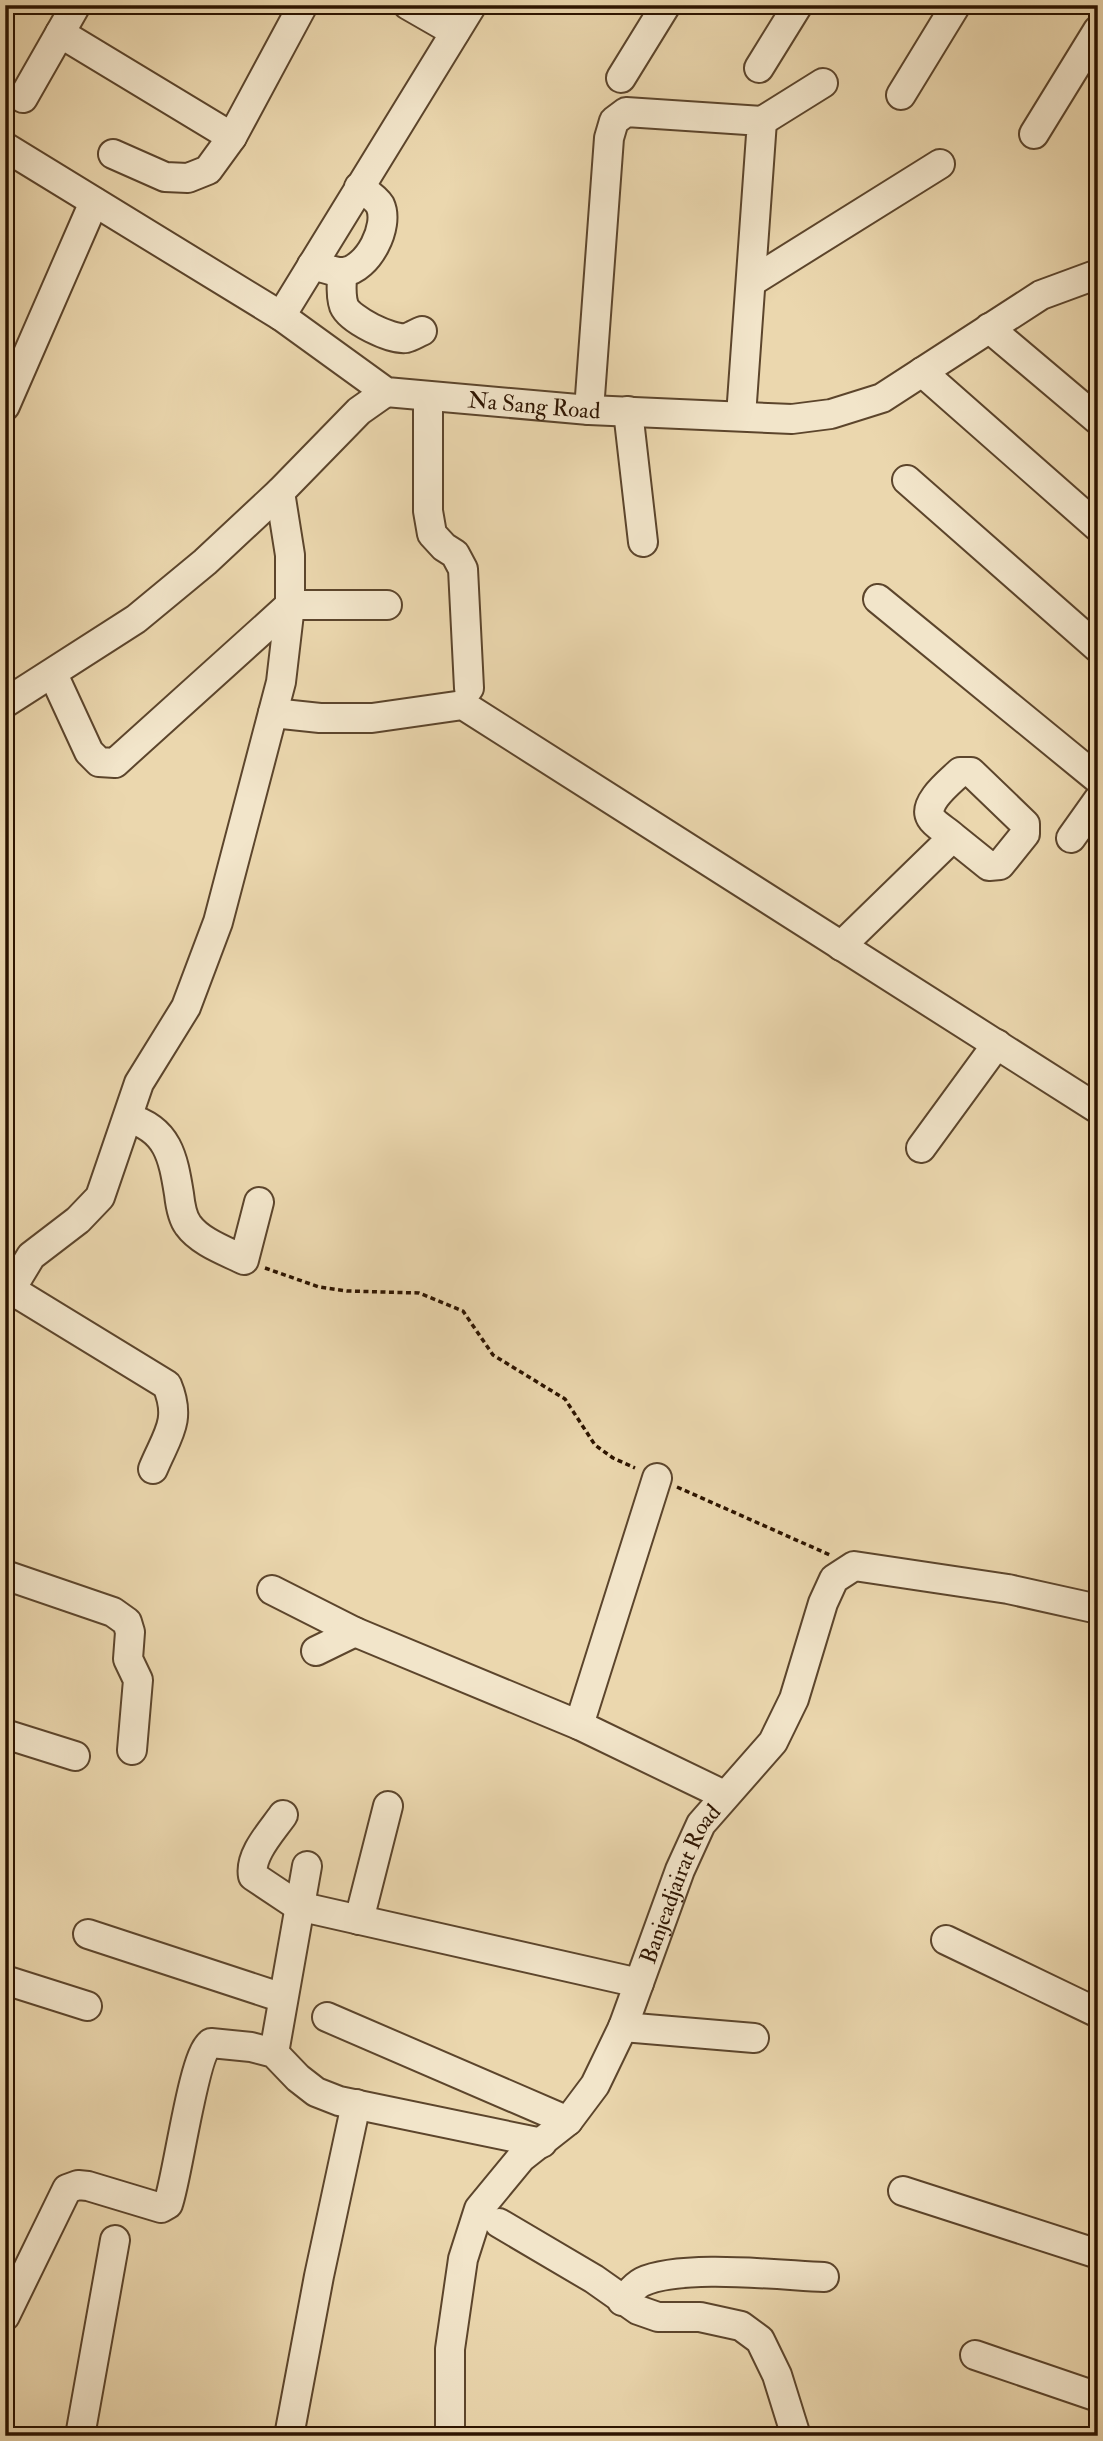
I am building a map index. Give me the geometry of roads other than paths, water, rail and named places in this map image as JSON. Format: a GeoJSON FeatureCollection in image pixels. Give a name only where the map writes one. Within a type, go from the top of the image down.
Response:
{"type":"FeatureCollection","features":[{"type":"Feature","properties":{"kind":"street"},"geometry":{"type":"LineString","coordinates":[[23,98],[75,5]]}},
{"type":"Feature","properties":{"kind":"street"},"geometry":{"type":"LineString","coordinates":[[113,154],[165,177],[188,178],[208,170],[232,137],[303,5]]}},
{"type":"Feature","properties":{"kind":"street"},"geometry":{"type":"LineString","coordinates":[[408,5],[455,32]]}},
{"type":"Feature","properties":{"kind":"street"},"geometry":{"type":"LineString","coordinates":[[281,316],[472,5]]}},
{"type":"Feature","properties":{"kind":"street"},"geometry":{"type":"LineString","coordinates":[[621,78],[666,5]]}},
{"type":"Feature","properties":{"kind":"street"},"geometry":{"type":"LineString","coordinates":[[759,68],[799,5]]}},
{"type":"Feature","properties":{"kind":"street"},"geometry":{"type":"LineString","coordinates":[[901,95],[956,5]]}},
{"type":"Feature","properties":{"kind":"street"},"geometry":{"type":"LineString","coordinates":[[1034,134],[1098,30]]}},
{"type":"Feature","properties":{"kind":"street"},"geometry":{"type":"LineString","coordinates":[[60,33],[232,137]]}},
{"type":"Feature","properties":{"kind":"street"},"geometry":{"type":"LineString","coordinates":[[589,410],[609,138],[614,121],[626,112],[762,121],[823,83]]}},
{"type":"Feature","properties":{"kind":"street"},"geometry":{"type":"LineString","coordinates":[[741,416],[762,121]]}},
{"type":"Feature","properties":{"kind":"street"},"geometry":{"type":"LineString","coordinates":[[5,147],[281,316],[386,392],[350,419],[280,492],[205,562],[136,620],[5,702]]}},
{"type":"Feature","properties":{"kind":"street"},"geometry":{"type":"LineString","coordinates":[[751,282],[940,164]]}},
{"type":"Feature","properties":{"kind":"street"},"geometry":{"type":"LineString","coordinates":[[312,265],[342,272],[355,269],[367,256],[380,231],[383,215],[379,202],[359,187]]}},
{"type":"Feature","properties":{"kind":"street"},"geometry":{"type":"LineString","coordinates":[[5,406],[94,202]]}},
{"type":"Feature","properties":{"kind":"street"},"geometry":{"type":"LineString","coordinates":[[342,272],[341,294],[345,309],[357,318],[385,335],[407,338],[422,331]]}},
{"type":"Feature","properties":{"kind":"street","name":"Na Sang Road"},"geometry":{"type":"LineString","coordinates":[[386,392],[589,410],[792,419],[831,414],[882,398],[1041,295],[1098,274]]}},
{"type":"Feature","properties":{"kind":"street"},"geometry":{"type":"LineString","coordinates":[[989,328],[1098,420]]}},
{"type":"Feature","properties":{"kind":"street"},"geometry":{"type":"LineString","coordinates":[[922,372],[1098,527]]}},
{"type":"Feature","properties":{"kind":"street"},"geometry":{"type":"LineString","coordinates":[[428,396],[428,511],[432,534],[444,547],[456,554],[463,569],[469,688]]}},
{"type":"Feature","properties":{"kind":"street"},"geometry":{"type":"LineString","coordinates":[[628,411],[643,542]]}},
{"type":"Feature","properties":{"kind":"street"},"geometry":{"type":"LineString","coordinates":[[907,480],[1098,648]]}},
{"type":"Feature","properties":{"kind":"street"},"geometry":{"type":"LineString","coordinates":[[153,1469],[175,1416],[167,1385],[7,1294],[31,1256],[78,1220],[100,1196],[139,1083],[186,1007],[218,922],[281,682],[290,605],[290,555],[280,492]]}},
{"type":"Feature","properties":{"kind":"street"},"geometry":{"type":"LineString","coordinates":[[878,599],[1098,779]]}},
{"type":"Feature","properties":{"kind":"street"},"geometry":{"type":"LineString","coordinates":[[52,674],[89,752],[99,762],[115,763],[290,605],[387,605]]}},
{"type":"Feature","properties":{"kind":"street"},"geometry":{"type":"LineString","coordinates":[[273,713],[320,718],[372,718],[463,705],[1098,1109]]}},
{"type":"Feature","properties":{"kind":"street"},"geometry":{"type":"LineString","coordinates":[[1071,838],[1098,800]]}},
{"type":"Feature","properties":{"kind":"street"},"geometry":{"type":"LineString","coordinates":[[841,946],[953,837]]}},
{"type":"Feature","properties":{"kind":"street"},"geometry":{"type":"LineString","coordinates":[[921,1148],[997,1045]]}},
{"type":"Feature","properties":{"kind":"street"},"geometry":{"type":"LineString","coordinates":[[128,1118],[146,1123],[169,1150],[186,1224],[199,1237],[244,1260],[259,1202]]}},
{"type":"Feature","properties":{"kind":"street"},"geometry":{"type":"LineString","coordinates":[[579,1725],[657,1478]]}},
{"type":"Feature","properties":{"kind":"street","name":"Banjeadjairat Road"},"geometry":{"type":"LineString","coordinates":[[450,2436],[450,2349],[463,2259],[479,2208],[521,2158],[568,2121],[595,2085],[623,2027],[680,1870],[701,1824],[724,1795],[774,1742],[794,1699],[834,1579],[854,1566],[1008,1589],[1098,1609]]}},
{"type":"Feature","properties":{"kind":"street"},"geometry":{"type":"LineString","coordinates":[[5,1575],[113,1612],[127,1622],[130,1632],[128,1659],[138,1681],[132,1750]]}},
{"type":"Feature","properties":{"kind":"street"},"geometry":{"type":"LineString","coordinates":[[272,1590],[355,1632],[579,1725],[724,1795]]}},
{"type":"Feature","properties":{"kind":"street"},"geometry":{"type":"LineString","coordinates":[[316,1651],[355,1632]]}},
{"type":"Feature","properties":{"kind":"street"},"geometry":{"type":"LineString","coordinates":[[5,1734],[75,1756]]}},
{"type":"Feature","properties":{"kind":"street"},"geometry":{"type":"LineString","coordinates":[[359,1920],[388,1806]]}},
{"type":"Feature","properties":{"kind":"street"},"geometry":{"type":"LineString","coordinates":[[283,1815],[255,1859],[252,1873],[299,1906],[639,1983]]}},
{"type":"Feature","properties":{"kind":"street"},"geometry":{"type":"LineString","coordinates":[[274,2053],[307,1866]]}},
{"type":"Feature","properties":{"kind":"street"},"geometry":{"type":"LineString","coordinates":[[88,1934],[283,1998]]}},
{"type":"Feature","properties":{"kind":"street"},"geometry":{"type":"LineString","coordinates":[[946,1940],[1098,2013]]}},
{"type":"Feature","properties":{"kind":"street"},"geometry":{"type":"LineString","coordinates":[[5,1980],[87,2006]]}},
{"type":"Feature","properties":{"kind":"street"},"geometry":{"type":"LineString","coordinates":[[327,2017],[568,2121]]}},
{"type":"Feature","properties":{"kind":"street"},"geometry":{"type":"LineString","coordinates":[[623,2027],[754,2038]]}},
{"type":"Feature","properties":{"kind":"street"},"geometry":{"type":"LineString","coordinates":[[5,2316],[67,2189],[78,2185],[88,2186],[161,2208],[168,2204],[205,2048],[211,2043],[274,2053],[316,2092],[340,2101],[542,2143]]}},
{"type":"Feature","properties":{"kind":"street"},"geometry":{"type":"LineString","coordinates":[[289,2436],[319,2276],[356,2104]]}},
{"type":"Feature","properties":{"kind":"street"},"geometry":{"type":"LineString","coordinates":[[903,2191],[1098,2254]]}},
{"type":"Feature","properties":{"kind":"street"},"geometry":{"type":"LineString","coordinates":[[499,2223],[594,2279],[638,2310],[659,2317],[700,2317],[741,2326],[760,2340],[777,2375],[796,2436]]}},
{"type":"Feature","properties":{"kind":"street"},"geometry":{"type":"LineString","coordinates":[[80,2436],[115,2241]]}},
{"type":"Feature","properties":{"kind":"street"},"geometry":{"type":"LineString","coordinates":[[622,2301],[639,2283],[659,2277],[712,2273],[824,2277]]}},
{"type":"Feature","properties":{"kind":"street"},"geometry":{"type":"LineString","coordinates":[[975,2355],[1098,2397]]}}]}
